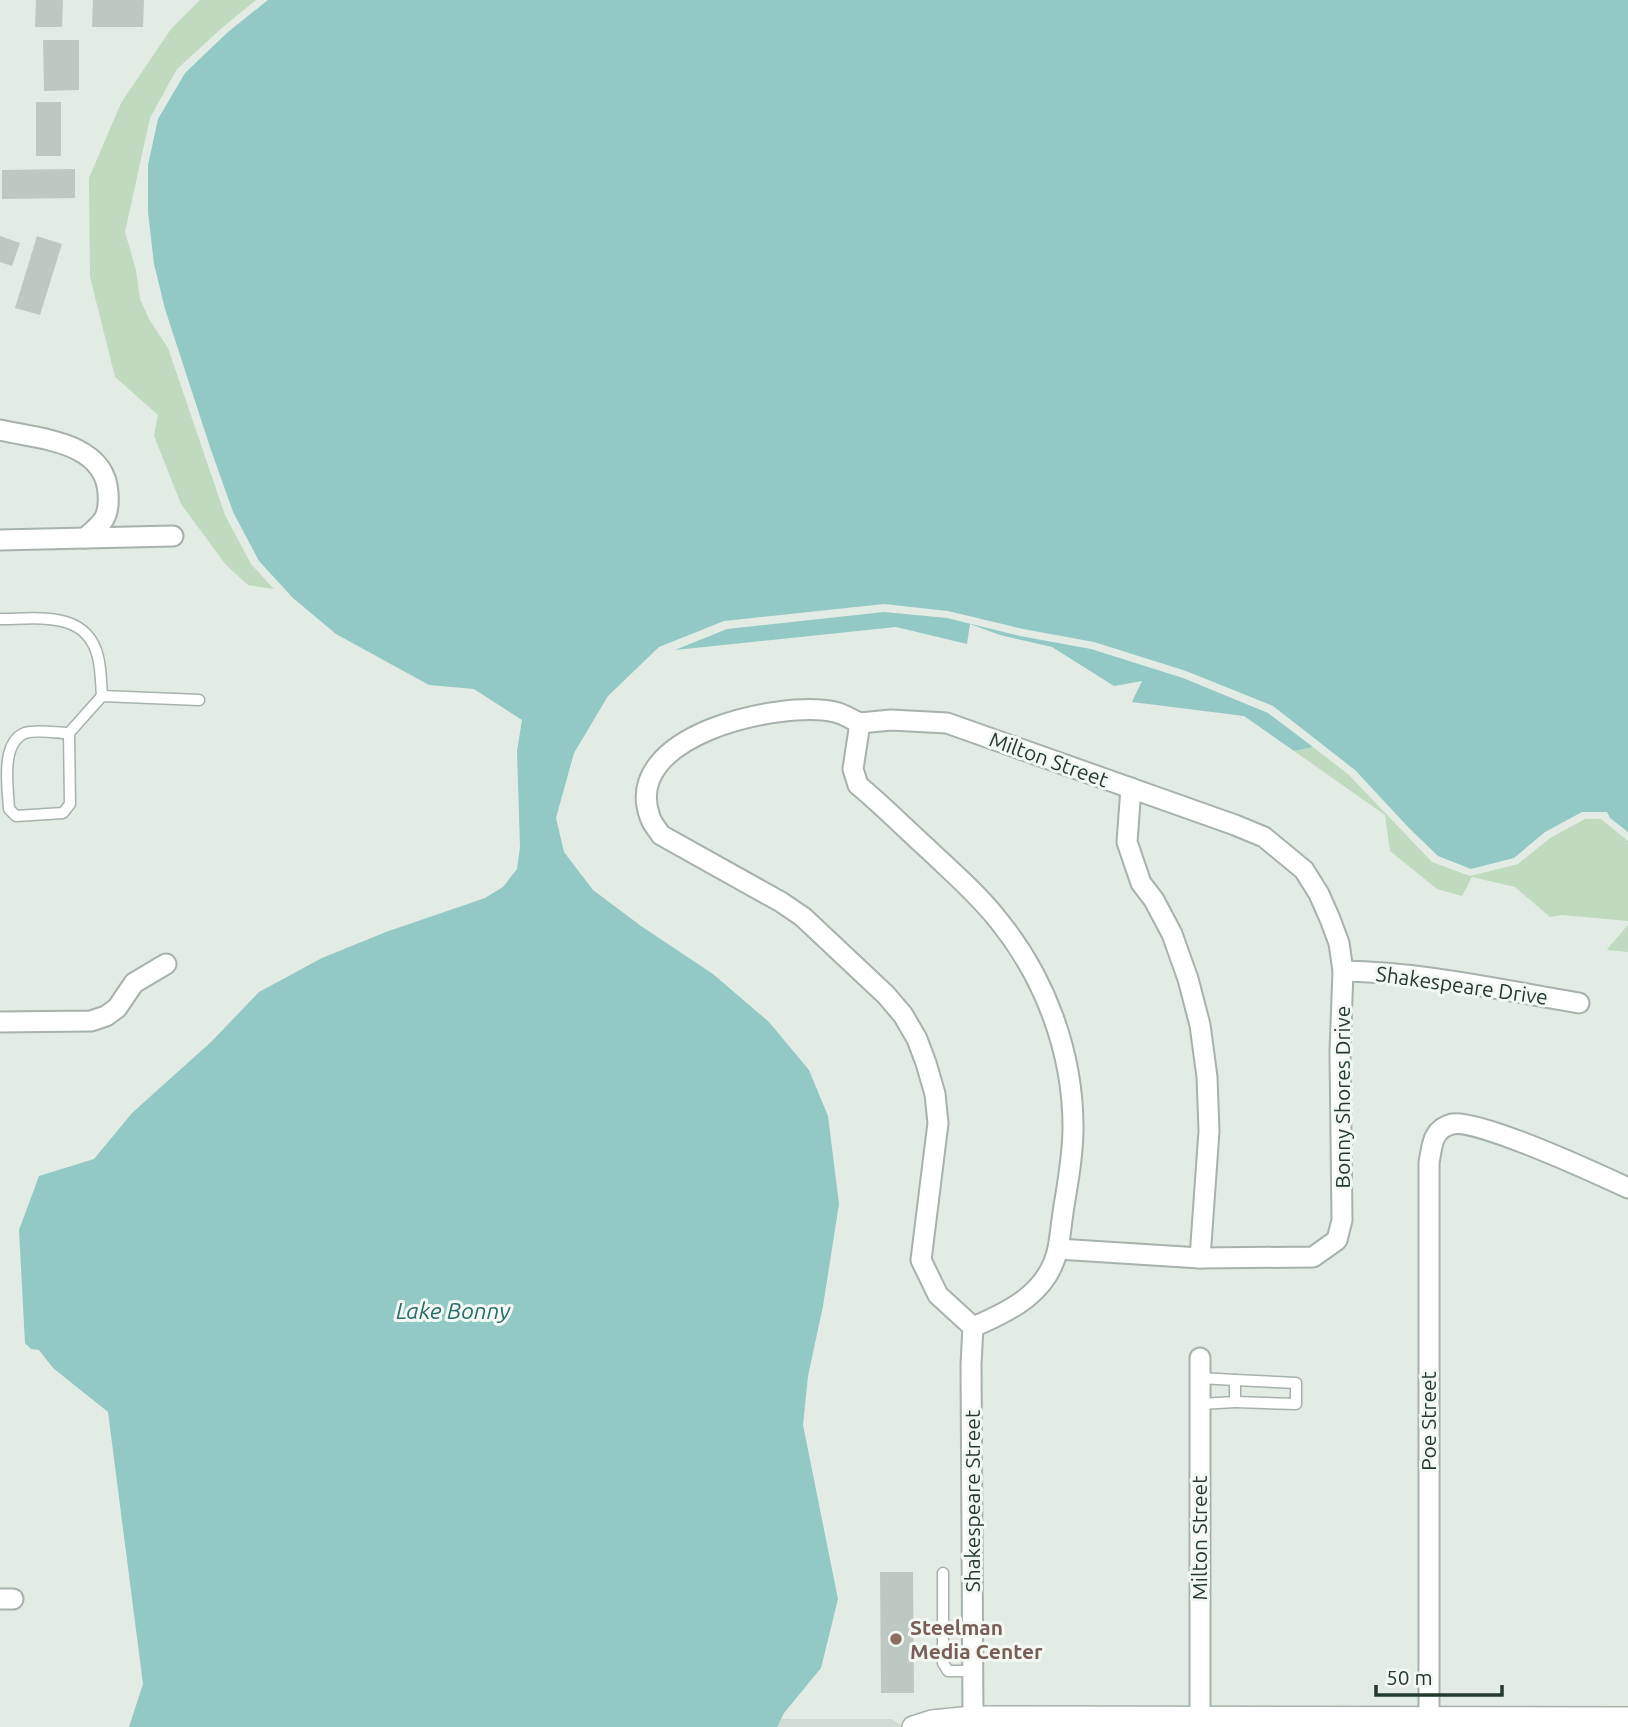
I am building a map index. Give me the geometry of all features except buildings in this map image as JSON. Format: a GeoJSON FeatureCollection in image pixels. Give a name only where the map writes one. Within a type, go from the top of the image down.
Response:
{"type":"FeatureCollection","features":[{"type":"Feature","properties":{"kind":"street"},"geometry":{"type":"LineString","coordinates":[[0,430],[55,440],[80,450],[97,464],[108,485],[109,508],[102,524],[85,538]]}},
{"type":"Feature","properties":{"kind":"street"},"geometry":{"type":"LineString","coordinates":[[0,540],[173,536]]}},
{"type":"Feature","properties":{"kind":"street"},"geometry":{"type":"LineString","coordinates":[[769,712],[835,712],[860,723],[853,769],[858,785],[976,895],[1000,921],[1040,984],[1061,1040],[1070,1086],[1072,1157],[1058,1249],[1048,1276],[1016,1307],[973,1327],[938,1295],[922,1260],[938,1123],[935,1094],[926,1063],[917,1039],[903,1015],[886,995],[803,917],[781,901],[661,835],[650,819],[646,799],[649,780],[658,764],[708,729],[769,712]]}},
{"type":"Feature","properties":{"kind":"street","name":"Milton Street"},"geometry":{"type":"LineString","coordinates":[[860,723],[916,720],[947,723],[1131,788],[1127,842],[1141,883],[1154,900],[1172,934],[1200,1025],[1208,1077],[1209,1131],[1200,1258]]}},
{"type":"Feature","properties":{"kind":"street","name":"Bonny Shores Drive"},"geometry":{"type":"LineString","coordinates":[[1058,1249],[1200,1258],[1313,1257],[1337,1240],[1342,1220],[1340,1052],[1343,971],[1339,943],[1319,894],[1304,870],[1264,837],[1131,788]]}},
{"type":"Feature","properties":{"kind":"street"},"geometry":{"type":"LineString","coordinates":[[0,1022],[91,1021],[106,1016],[117,1008],[134,982],[166,964]]}},
{"type":"Feature","properties":{"kind":"street","name":"Shakespeare Drive"},"geometry":{"type":"LineString","coordinates":[[1343,971],[1377,971],[1416,976],[1579,1003]]}},
{"type":"Feature","properties":{"kind":"street","name":"Poe Street"},"geometry":{"type":"LineString","coordinates":[[1429,1718],[1429,1163],[1433,1139],[1443,1128],[1454,1124],[1466,1125],[1523,1143],[1628,1188]]}},
{"type":"Feature","properties":{"kind":"street","name":"Shakespeare Street"},"geometry":{"type":"LineString","coordinates":[[973,1327],[973,1717]]}},
{"type":"Feature","properties":{"kind":"street","name":"Milton Street"},"geometry":{"type":"LineString","coordinates":[[1200,1358],[1200,1718]]}},
{"type":"Feature","properties":{"kind":"street"},"geometry":{"type":"LineString","coordinates":[[913,1727],[932,1721],[973,1717],[1152,1723],[1200,1718],[1628,1718]]}},
{"type":"Feature","properties":{"kind":"lane"},"geometry":{"type":"LineString","coordinates":[[0,619],[60,619],[79,626],[89,635],[98,656],[102,696],[69,733],[70,804],[63,813],[16,816],[9,809],[6,757],[17,738],[26,733],[69,733]]}},
{"type":"Feature","properties":{"kind":"lane"},"geometry":{"type":"LineString","coordinates":[[102,696],[199,700]]}},
{"type":"Feature","properties":{"kind":"lane"},"geometry":{"type":"LineString","coordinates":[[1200,1378],[1296,1383],[1296,1404],[1200,1404]]}},
{"type":"Feature","properties":{"kind":"lane"},"geometry":{"type":"LineString","coordinates":[[1235,1380],[1235,1402]]}},
{"type":"Feature","properties":{"kind":"lane"},"geometry":{"type":"LineString","coordinates":[[943,1573],[943,1662],[948,1671],[973,1671]]}},
{"type":"Feature","properties":{"kind":"shaded area"},"geometry":{"type":"Polygon","coordinates":[[[780,1719],[892,1719],[903,1727],[777,1727],[780,1719]]]}},
{"type":"Feature","properties":{"kind":"green space"},"geometry":{"type":"Polygon","coordinates":[[[200,0],[256,0],[177,69],[150,118],[125,232],[136,270],[140,299],[149,319],[168,348],[225,515],[251,564],[274,589],[248,585],[226,565],[181,504],[154,436],[158,415],[115,377],[90,277],[89,178],[121,103],[171,29],[200,0]]]}},
{"type":"Feature","properties":{"kind":"green space"},"geometry":{"type":"Polygon","coordinates":[[[1313,747],[1349,775],[1432,862],[1470,876],[1518,864],[1550,838],[1585,819],[1601,819],[1628,841],[1628,921],[1562,915],[1550,917],[1515,887],[1472,877],[1462,896],[1437,889],[1390,851],[1385,815],[1294,751],[1313,747]]]}},
{"type":"Feature","properties":{"kind":"green space"},"geometry":{"type":"Polygon","coordinates":[[[1628,925],[1628,952],[1607,950],[1608,948],[1628,925]]]}},
{"type":"Feature","properties":{"kind":"water","name":"Lake Bonny"},"geometry":{"type":"Polygon","coordinates":[[[268,0],[1628,0],[1628,832],[1610,818],[1607,812],[1582,812],[1545,832],[1514,858],[1471,869],[1438,856],[1355,770],[1273,706],[1186,671],[1094,642],[948,611],[884,604],[724,621],[659,647],[608,696],[574,753],[556,818],[564,852],[593,890],[713,974],[769,1022],[809,1070],[828,1116],[839,1204],[823,1306],[808,1376],[803,1425],[838,1599],[821,1668],[784,1713],[777,1727],[129,1727],[143,1684],[108,1412],[53,1368],[39,1350],[31,1349],[25,1343],[19,1230],[39,1176],[94,1159],[132,1113],[211,1042],[259,992],[322,958],[386,932],[485,898],[503,887],[517,869],[520,847],[517,751],[522,720],[474,689],[429,685],[336,634],[293,598],[259,561],[233,512],[165,309],[154,264],[148,212],[148,165],[158,119],[185,73],[228,32],[268,0]]]}},
{"type":"Feature","properties":{"kind":"water"},"geometry":{"type":"Polygon","coordinates":[[[884,612],[947,618],[1020,636],[1091,649],[1183,678],[1268,713],[1313,747],[1294,751],[1244,716],[1132,702],[1142,681],[1114,686],[1052,647],[1000,635],[970,624],[967,644],[896,627],[675,650],[727,629],[884,612]]]}},
{"type":"Feature","properties":{"kind":"place","name":"Steelman Media Center"},"geometry":{"type":"Point","coordinates":[896,1639]}}]}
